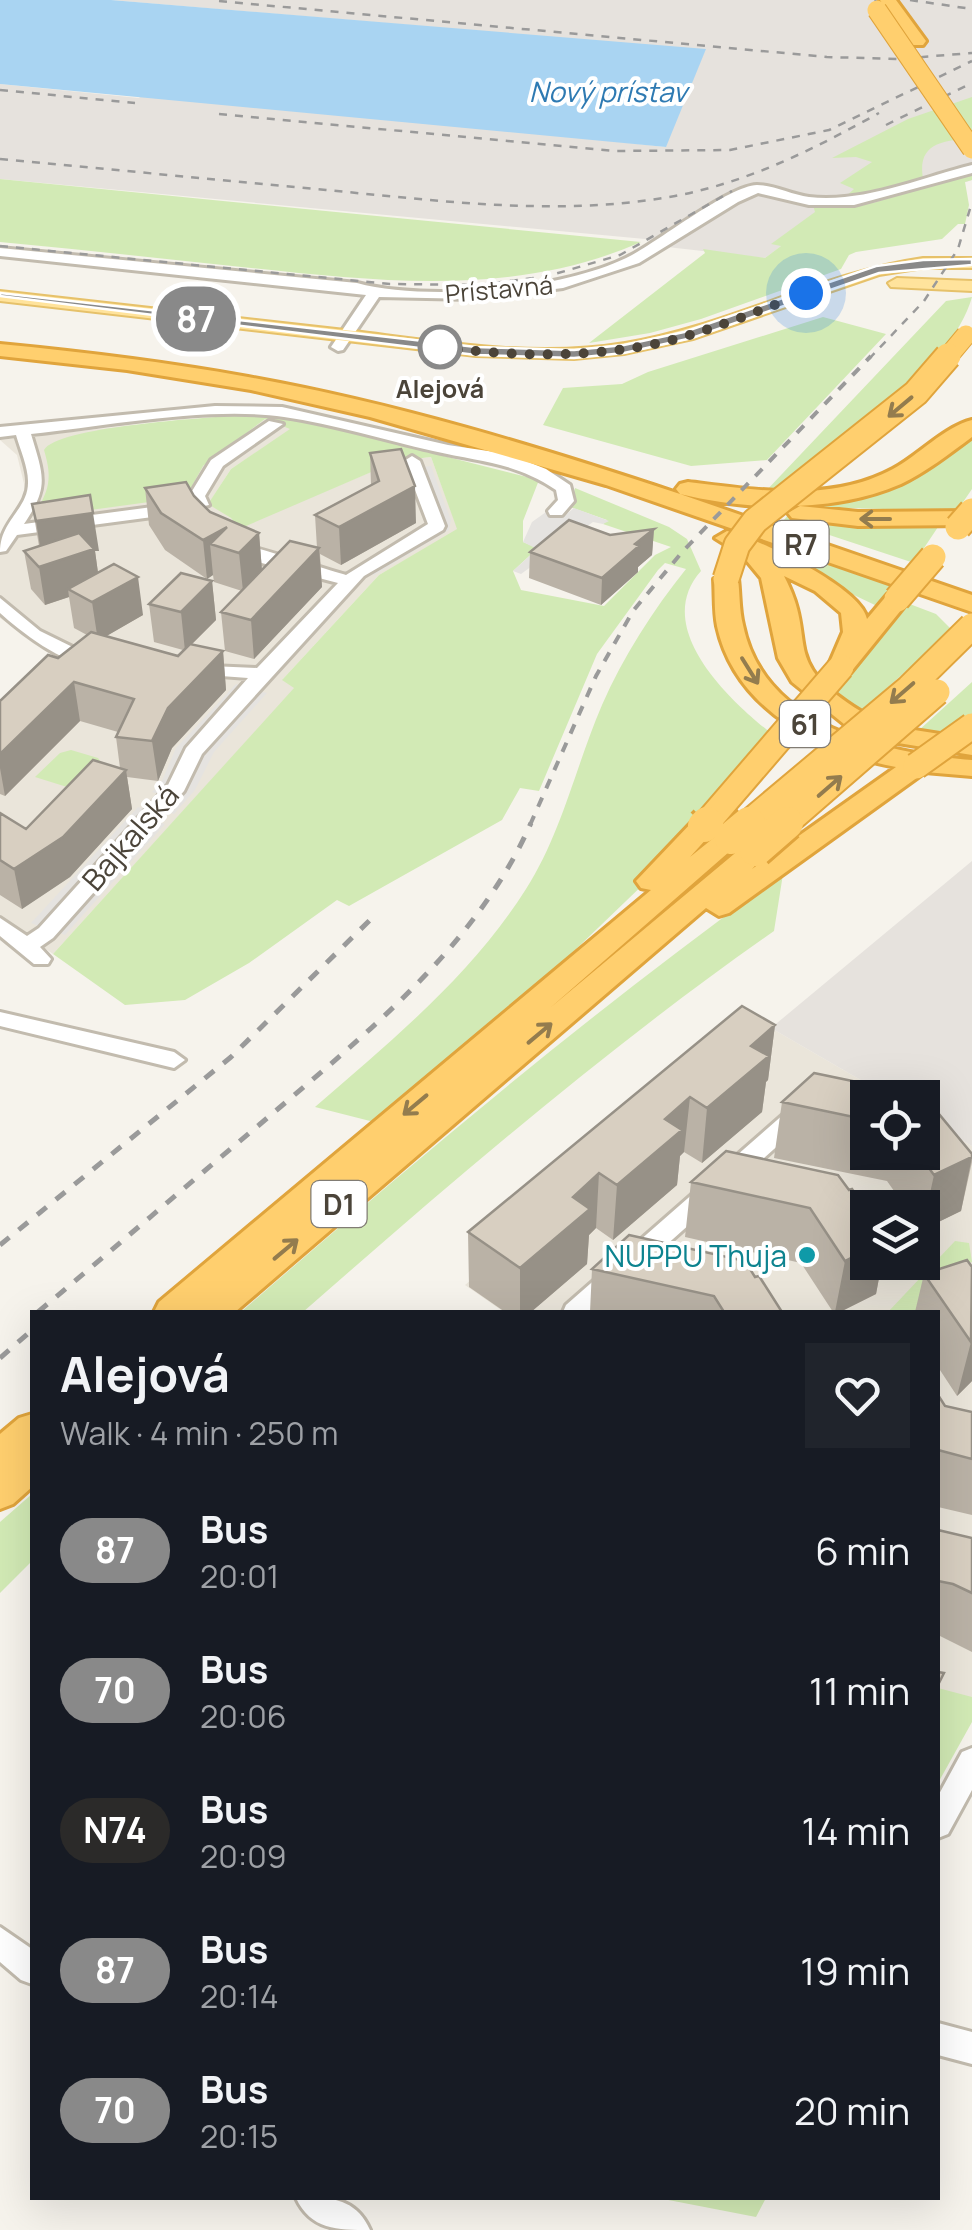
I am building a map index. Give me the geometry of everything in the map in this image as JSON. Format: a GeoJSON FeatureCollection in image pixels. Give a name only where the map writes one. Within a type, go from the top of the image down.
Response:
{"type":"FeatureCollection","features":[{"type":"Feature","properties":{"kind":"highway"},"geometry":{"type":"LineString","coordinates":[[870,0],[972,149]]}},
{"type":"Feature","properties":{"kind":"highway"},"geometry":{"type":"LineString","coordinates":[[888,0],[972,122]]}},
{"type":"Feature","properties":{"kind":"highway","name":"61"},"geometry":{"type":"LineString","coordinates":[[972,325],[953,354],[916,393],[755,521],[738,544],[726,579],[728,625],[750,675],[772,701],[848,747],[905,762],[972,768]]}},
{"type":"Feature","properties":{"kind":"highway","name":"R7"},"geometry":{"type":"LineString","coordinates":[[0,338],[172,355],[361,390],[508,427],[972,589]]}},
{"type":"Feature","properties":{"kind":"highway","name":"R7"},"geometry":{"type":"LineString","coordinates":[[0,350],[163,367],[275,386],[474,434],[972,604]]}},
{"type":"Feature","properties":{"kind":"highway"},"geometry":{"type":"LineString","coordinates":[[688,489],[782,499],[837,496],[891,479],[972,428]]}},
{"type":"Feature","properties":{"kind":"highway"},"geometry":{"type":"LineString","coordinates":[[604,961],[673,939],[743,844],[856,632],[853,610],[824,586],[654,503],[629,485]]}},
{"type":"Feature","properties":{"kind":"highway"},"geometry":{"type":"LineString","coordinates":[[688,489],[830,517],[967,518]]}},
{"type":"Feature","properties":{"kind":"highway"},"geometry":{"type":"LineString","coordinates":[[841,666],[967,518]]}},
{"type":"Feature","properties":{"kind":"highway"},"geometry":{"type":"LineString","coordinates":[[735,542],[767,566],[779,585],[791,657],[799,673],[832,705],[853,718]]}},
{"type":"Feature","properties":{"kind":"highway","name":"D1"},"geometry":{"type":"LineString","coordinates":[[743,844],[972,626]]}},
{"type":"Feature","properties":{"kind":"highway","name":"D1"},"geometry":{"type":"LineString","coordinates":[[172,1310],[972,658]]}},
{"type":"Feature","properties":{"kind":"highway"},"geometry":{"type":"LineString","coordinates":[[743,844],[972,726]]}},
{"type":"Feature","properties":{"kind":"highway"},"geometry":{"type":"LineString","coordinates":[[908,738],[972,747]]}},
{"type":"Feature","properties":{"kind":"highway","name":"D1"},"geometry":{"type":"LineString","coordinates":[[214,1310],[604,961]]}},
{"type":"Feature","properties":{"kind":"highway"},"geometry":{"type":"LineString","coordinates":[[0,1456],[30,1431]]}},
{"type":"Feature","properties":{"kind":"highway"},"geometry":{"type":"LineString","coordinates":[[0,1493],[30,1467]]}},
{"type":"Feature","properties":{"kind":"main road"},"geometry":{"type":"LineString","coordinates":[[0,305],[504,362],[612,360],[696,344],[848,290],[972,262]]}},
{"type":"Feature","properties":{"kind":"main road"},"geometry":{"type":"LineString","coordinates":[[0,296],[308,332],[342,342],[398,342],[527,354],[624,349],[700,332],[857,275],[925,272],[972,286]]}},
{"type":"Feature","properties":{"kind":"main road"},"geometry":{"type":"LineString","coordinates":[[308,332],[356,319],[398,342]]}},
{"type":"Feature","properties":{"kind":"street","name":"Prístavná"},"geometry":{"type":"LineString","coordinates":[[0,252],[357,287],[375,293],[474,296],[553,286],[621,266],[733,199],[757,190],[800,200],[854,201],[972,169]]}},
{"type":"Feature","properties":{"kind":"street"},"geometry":{"type":"LineString","coordinates":[[342,342],[375,293]]}},
{"type":"Feature","properties":{"kind":"street"},"geometry":{"type":"LineString","coordinates":[[0,432],[238,410],[282,412],[433,447],[508,459],[540,472],[564,488],[566,501],[556,511]]}},
{"type":"Feature","properties":{"kind":"street"},"geometry":{"type":"LineString","coordinates":[[28,449],[43,437],[84,423]]}},
{"type":"Feature","properties":{"kind":"street"},"geometry":{"type":"LineString","coordinates":[[275,424],[217,462],[197,496],[201,505],[229,543],[256,556],[350,581]]}},
{"type":"Feature","properties":{"kind":"street"},"geometry":{"type":"LineString","coordinates":[[5,539],[36,491],[22,429]]}},
{"type":"Feature","properties":{"kind":"street"},"geometry":{"type":"LineString","coordinates":[[0,440],[28,449]]}},
{"type":"Feature","properties":{"kind":"street","name":"Bajkalská"},"geometry":{"type":"LineString","coordinates":[[0,925],[34,953],[46,933],[177,787],[193,752],[358,572],[437,526],[412,461]]}},
{"type":"Feature","properties":{"kind":"street"},"geometry":{"type":"LineString","coordinates":[[5,539],[201,505]]}},
{"type":"Feature","properties":{"kind":"street"},"geometry":{"type":"LineString","coordinates":[[0,603],[20,625],[46,642],[74,656],[114,665]]}},
{"type":"Feature","properties":{"kind":"street"},"geometry":{"type":"LineString","coordinates":[[174,668],[262,674]]}},
{"type":"Feature","properties":{"kind":"street"},"geometry":{"type":"LineString","coordinates":[[0,1019],[174,1060]]}},
{"type":"Feature","properties":{"kind":"street"},"geometry":{"type":"LineString","coordinates":[[577,1310],[818,1096]]}},
{"type":"Feature","properties":{"kind":"street"},"geometry":{"type":"LineString","coordinates":[[940,1820],[972,1761]]}},
{"type":"Feature","properties":{"kind":"street"},"geometry":{"type":"LineString","coordinates":[[0,1942],[30,1967]]}},
{"type":"Feature","properties":{"kind":"street"},"geometry":{"type":"LineString","coordinates":[[940,2040],[972,2048]]}},
{"type":"Feature","properties":{"kind":"street"},"geometry":{"type":"LineString","coordinates":[[316,2200],[353,2230]]}},
{"type":"Feature","properties":{"kind":"shaded area"},"geometry":{"type":"Polygon","coordinates":[[[111,0],[972,0],[972,180],[853,219],[827,212],[765,258],[667,247],[645,239],[0,179],[0,84],[139,98],[147,89],[665,147],[705,50],[111,0]]]}},
{"type":"Feature","properties":{"kind":"shaded area"},"geometry":{"type":"Polygon","coordinates":[[[265,419],[292,429],[231,469],[209,503],[231,518],[238,528],[397,461],[431,457],[458,530],[379,575],[283,679],[295,688],[53,954],[0,917],[0,719],[56,658],[0,618],[0,534],[26,492],[17,455],[0,440],[134,425],[162,460],[203,466],[265,419]]]}},
{"type":"Feature","properties":{"kind":"shaded area"},"geometry":{"type":"Polygon","coordinates":[[[431,466],[451,520],[449,530],[374,575],[366,572],[436,532],[422,467],[431,466]]]}},
{"type":"Feature","properties":{"kind":"shaded area"},"geometry":{"type":"Polygon","coordinates":[[[574,508],[609,521],[593,522],[521,574],[513,571],[537,549],[523,542],[532,522],[546,512],[562,518],[574,508]]]}},
{"type":"Feature","properties":{"kind":"shaded area"},"geometry":{"type":"Polygon","coordinates":[[[236,684],[245,687],[162,795],[152,792],[161,783],[176,748],[236,684]]]}},
{"type":"Feature","properties":{"kind":"shaded area"},"geometry":{"type":"Polygon","coordinates":[[[258,691],[267,693],[214,752],[195,790],[174,814],[164,811],[205,750],[258,691]]]}},
{"type":"Feature","properties":{"kind":"shaded area"},"geometry":{"type":"Polygon","coordinates":[[[138,807],[148,810],[41,927],[31,923],[138,807]]]}},
{"type":"Feature","properties":{"kind":"shaded area"},"geometry":{"type":"Polygon","coordinates":[[[156,821],[165,824],[65,935],[55,931],[156,821]]]}},
{"type":"Feature","properties":{"kind":"shaded area"},"geometry":{"type":"Polygon","coordinates":[[[972,861],[972,1146],[940,1127],[940,1080],[861,1080],[771,1028],[972,861]]]}},
{"type":"Feature","properties":{"kind":"shaded area"},"geometry":{"type":"Polygon","coordinates":[[[771,1028],[861,1080],[850,1080],[850,1170],[940,1170],[940,1127],[972,1146],[972,1706],[940,1763],[940,1310],[501,1310],[465,1285],[771,1028]]]}},
{"type":"Feature","properties":{"kind":"green space"},"geometry":{"type":"Polygon","coordinates":[[[972,97],[972,138],[942,143],[928,151],[922,167],[923,179],[865,197],[843,199],[854,189],[840,183],[872,162],[856,157],[832,158],[908,119],[972,97]]]}},
{"type":"Feature","properties":{"kind":"green space"},"geometry":{"type":"Polygon","coordinates":[[[972,172],[972,180],[965,182],[969,205],[965,224],[958,224],[942,239],[856,252],[849,255],[841,269],[701,319],[650,333],[589,343],[705,253],[703,249],[765,258],[781,246],[771,244],[815,212],[813,205],[873,203],[972,172]]]}},
{"type":"Feature","properties":{"kind":"green space"},"geometry":{"type":"Polygon","coordinates":[[[0,179],[641,242],[546,271],[497,278],[350,278],[0,242],[0,179]]]}},
{"type":"Feature","properties":{"kind":"green space"},"geometry":{"type":"Polygon","coordinates":[[[972,297],[960,325],[916,380],[774,493],[764,493],[946,301],[972,297]]]}},
{"type":"Feature","properties":{"kind":"green space"},"geometry":{"type":"Polygon","coordinates":[[[823,317],[886,334],[767,460],[691,466],[543,425],[563,388],[622,384],[648,372],[823,317]]]}},
{"type":"Feature","properties":{"kind":"green space"},"geometry":{"type":"Polygon","coordinates":[[[274,413],[539,480],[523,521],[523,542],[538,548],[513,571],[521,590],[604,606],[655,555],[671,547],[603,524],[607,520],[570,507],[575,488],[669,527],[687,539],[701,571],[688,593],[685,615],[690,638],[717,682],[771,733],[652,876],[546,978],[374,1122],[315,1107],[429,1006],[504,921],[539,867],[619,669],[650,617],[686,569],[665,563],[658,570],[597,654],[539,791],[520,788],[502,820],[349,906],[337,900],[249,963],[185,1000],[125,1005],[53,954],[294,688],[282,680],[379,575],[457,529],[431,457],[397,461],[239,529],[231,518],[208,504],[231,469],[290,429],[265,419],[203,466],[186,497],[39,517],[36,512],[48,482],[44,450],[57,441],[114,428],[274,413]]]}},
{"type":"Feature","properties":{"kind":"green space"},"geometry":{"type":"Polygon","coordinates":[[[972,436],[972,489],[957,511],[809,507],[883,492],[972,436]]]}},
{"type":"Feature","properties":{"kind":"green space"},"geometry":{"type":"Polygon","coordinates":[[[788,515],[889,526],[940,524],[914,563],[784,520],[788,515]]]}},
{"type":"Feature","properties":{"kind":"green space"},"geometry":{"type":"Polygon","coordinates":[[[758,537],[896,583],[877,606],[753,547],[758,537]]]}},
{"type":"Feature","properties":{"kind":"green space"},"geometry":{"type":"Polygon","coordinates":[[[907,603],[936,614],[952,630],[859,713],[828,693],[907,603]]]}},
{"type":"Feature","properties":{"kind":"green space"},"geometry":{"type":"Polygon","coordinates":[[[972,682],[972,715],[943,736],[918,731],[972,682]]]}},
{"type":"Feature","properties":{"kind":"green space"},"geometry":{"type":"Polygon","coordinates":[[[71,750],[98,758],[102,764],[83,792],[35,777],[60,753],[71,750]]]}},
{"type":"Feature","properties":{"kind":"green space"},"geometry":{"type":"Polygon","coordinates":[[[783,874],[774,931],[592,1067],[305,1310],[243,1310],[507,1087],[783,874]]]}},
{"type":"Feature","properties":{"kind":"green space"},"geometry":{"type":"Polygon","coordinates":[[[955,1241],[969,1243],[972,1262],[958,1267],[939,1310],[890,1310],[918,1280],[940,1280],[940,1257],[955,1241]]]}},
{"type":"Feature","properties":{"kind":"green space"},"geometry":{"type":"Polygon","coordinates":[[[30,1496],[30,1563],[0,1593],[0,1522],[30,1496]]]}},
{"type":"Feature","properties":{"kind":"green space"},"geometry":{"type":"Polygon","coordinates":[[[940,1689],[972,1697],[972,1722],[940,1779],[940,1689]]]}},
{"type":"Feature","properties":{"kind":"green space"},"geometry":{"type":"Polygon","coordinates":[[[668,2200],[765,2200],[756,2217],[668,2200]]]}},
{"type":"Feature","properties":{"kind":"water","name":"Nový prístav"},"geometry":{"type":"Polygon","coordinates":[[[0,0],[111,0],[706,49],[666,147],[0,84],[0,0]]]}},
{"type":"Feature","properties":{"kind":"building"},"geometry":{"type":"Polygon","coordinates":[[[401,449],[415,486],[339,527],[315,515],[379,481],[370,453],[401,449]]]}},
{"type":"Feature","properties":{"kind":"building"},"geometry":{"type":"Polygon","coordinates":[[[186,482],[210,512],[259,533],[239,553],[210,544],[227,527],[203,540],[161,513],[145,488],[186,482]]]}},
{"type":"Feature","properties":{"kind":"building"},"geometry":{"type":"Polygon","coordinates":[[[90,495],[93,513],[36,521],[32,504],[90,495]]]}},
{"type":"Feature","properties":{"kind":"building"},"geometry":{"type":"Polygon","coordinates":[[[569,520],[610,535],[654,529],[602,578],[530,552],[569,520]]]}},
{"type":"Feature","properties":{"kind":"building"},"geometry":{"type":"Polygon","coordinates":[[[79,533],[94,549],[39,567],[24,551],[79,533]]]}},
{"type":"Feature","properties":{"kind":"building"},"geometry":{"type":"Polygon","coordinates":[[[290,541],[319,548],[251,620],[221,612],[290,541]]]}},
{"type":"Feature","properties":{"kind":"building"},"geometry":{"type":"Polygon","coordinates":[[[114,564],[138,577],[92,602],[68,589],[114,564]]]}},
{"type":"Feature","properties":{"kind":"building"},"geometry":{"type":"Polygon","coordinates":[[[181,573],[212,581],[181,612],[149,604],[181,573]]]}},
{"type":"Feature","properties":{"kind":"building"},"geometry":{"type":"Polygon","coordinates":[[[91,632],[178,656],[190,644],[223,651],[168,708],[152,741],[116,737],[134,699],[74,682],[0,754],[0,701],[48,655],[58,658],[91,632]]]}},
{"type":"Feature","properties":{"kind":"building"},"geometry":{"type":"Polygon","coordinates":[[[93,760],[126,770],[63,837],[14,869],[0,860],[0,813],[26,829],[93,760]]]}},
{"type":"Feature","properties":{"kind":"building"},"geometry":{"type":"Polygon","coordinates":[[[742,1006],[775,1025],[751,1046],[769,1056],[707,1108],[690,1097],[665,1119],[682,1130],[617,1185],[599,1173],[573,1197],[590,1209],[520,1268],[468,1232],[742,1006]]]}},
{"type":"Feature","properties":{"kind":"building"},"geometry":{"type":"Polygon","coordinates":[[[814,1073],[850,1081],[850,1116],[782,1102],[814,1073]]]}},
{"type":"Feature","properties":{"kind":"building"},"geometry":{"type":"Polygon","coordinates":[[[940,1115],[972,1157],[934,1175],[930,1170],[940,1170],[940,1115]]]}},
{"type":"Feature","properties":{"kind":"building"},"geometry":{"type":"Polygon","coordinates":[[[726,1151],[838,1175],[853,1190],[850,1258],[845,1261],[810,1208],[691,1182],[726,1151]]]}},
{"type":"Feature","properties":{"kind":"building"},"geometry":{"type":"Polygon","coordinates":[[[629,1235],[745,1261],[781,1310],[723,1310],[714,1296],[592,1269],[629,1235]]]}},
{"type":"Feature","properties":{"kind":"building"},"geometry":{"type":"Polygon","coordinates":[[[967,1260],[972,1267],[971,1342],[928,1280],[940,1280],[940,1269],[967,1260]]]}},
{"type":"Feature","properties":{"kind":"building"},"geometry":{"type":"Polygon","coordinates":[[[940,1398],[945,1406],[972,1412],[972,1459],[940,1451],[940,1398]]]}},
{"type":"Feature","properties":{"kind":"building"},"geometry":{"type":"Polygon","coordinates":[[[940,1530],[972,1538],[972,1593],[940,1581],[940,1530]]]}},
{"type":"Feature","properties":{"kind":"railway"},"geometry":{"type":"LineString","coordinates":[[875,0],[914,58]]}},
{"type":"Feature","properties":{"kind":"railway"},"geometry":{"type":"LineString","coordinates":[[910,0],[972,9]]}},
{"type":"Feature","properties":{"kind":"railway"},"geometry":{"type":"LineString","coordinates":[[219,1],[827,57],[914,58]]}},
{"type":"Feature","properties":{"kind":"railway"},"geometry":{"type":"LineString","coordinates":[[914,58],[972,53]]}},
{"type":"Feature","properties":{"kind":"railway"},"geometry":{"type":"LineString","coordinates":[[914,58],[930,81]]}},
{"type":"Feature","properties":{"kind":"railway"},"geometry":{"type":"LineString","coordinates":[[930,81],[972,61]]}},
{"type":"Feature","properties":{"kind":"railway"},"geometry":{"type":"LineString","coordinates":[[219,114],[615,151],[730,150],[829,130],[930,81]]}},
{"type":"Feature","properties":{"kind":"railway"},"geometry":{"type":"LineString","coordinates":[[930,81],[941,98]]}},
{"type":"Feature","properties":{"kind":"railway"},"geometry":{"type":"LineString","coordinates":[[941,98],[972,83]]}},
{"type":"Feature","properties":{"kind":"railway"},"geometry":{"type":"LineString","coordinates":[[0,90],[135,103]]}},
{"type":"Feature","properties":{"kind":"railway"},"geometry":{"type":"LineString","coordinates":[[886,125],[941,98]]}},
{"type":"Feature","properties":{"kind":"railway"},"geometry":{"type":"LineString","coordinates":[[941,98],[961,127],[972,155]]}},
{"type":"Feature","properties":{"kind":"railway"},"geometry":{"type":"LineString","coordinates":[[0,159],[457,202],[588,205],[675,196],[729,182],[805,151],[879,113]]}},
{"type":"Feature","properties":{"kind":"railway"},"geometry":{"type":"LineString","coordinates":[[0,246],[390,284],[479,285],[548,276],[620,255],[732,191]]}},
{"type":"Feature","properties":{"kind":"railway"},"geometry":{"type":"LineString","coordinates":[[869,359],[924,301],[958,249],[972,202]]}},
{"type":"Feature","properties":{"kind":"railway"},"geometry":{"type":"LineString","coordinates":[[530,825],[596,676],[633,611],[683,551],[871,356]]}},
{"type":"Feature","properties":{"kind":"railway"},"geometry":{"type":"LineString","coordinates":[[40,1310],[337,1059],[413,988],[480,911],[530,825]]}},
{"type":"Feature","properties":{"kind":"railway"},"geometry":{"type":"LineString","coordinates":[[0,1245],[231,1057],[374,916]]}},
{"type":"Feature","properties":{"kind":"railway"},"geometry":{"type":"LineString","coordinates":[[0,1358],[30,1332]]}},
{"type":"Feature","properties":{"kind":"bus line","name":"87"},"geometry":{"type":"LineString","coordinates":[[0,296],[476,351],[574,354],[688,336],[876,270],[923,263],[972,263]]}},
{"type":"Feature","properties":{"kind":"place","name":"Alejová"},"geometry":{"type":"Point","coordinates":[440,347]}},
{"type":"Feature","properties":{"kind":"place","name":"NUPPU Thuja"},"geometry":{"type":"Point","coordinates":[807,1255]}},
{"type":"Feature","properties":{"kind":"route"},"geometry":{"type":"LineString","coordinates":[[440,347],[527,354],[624,349],[700,332],[806,293]]}}]}
